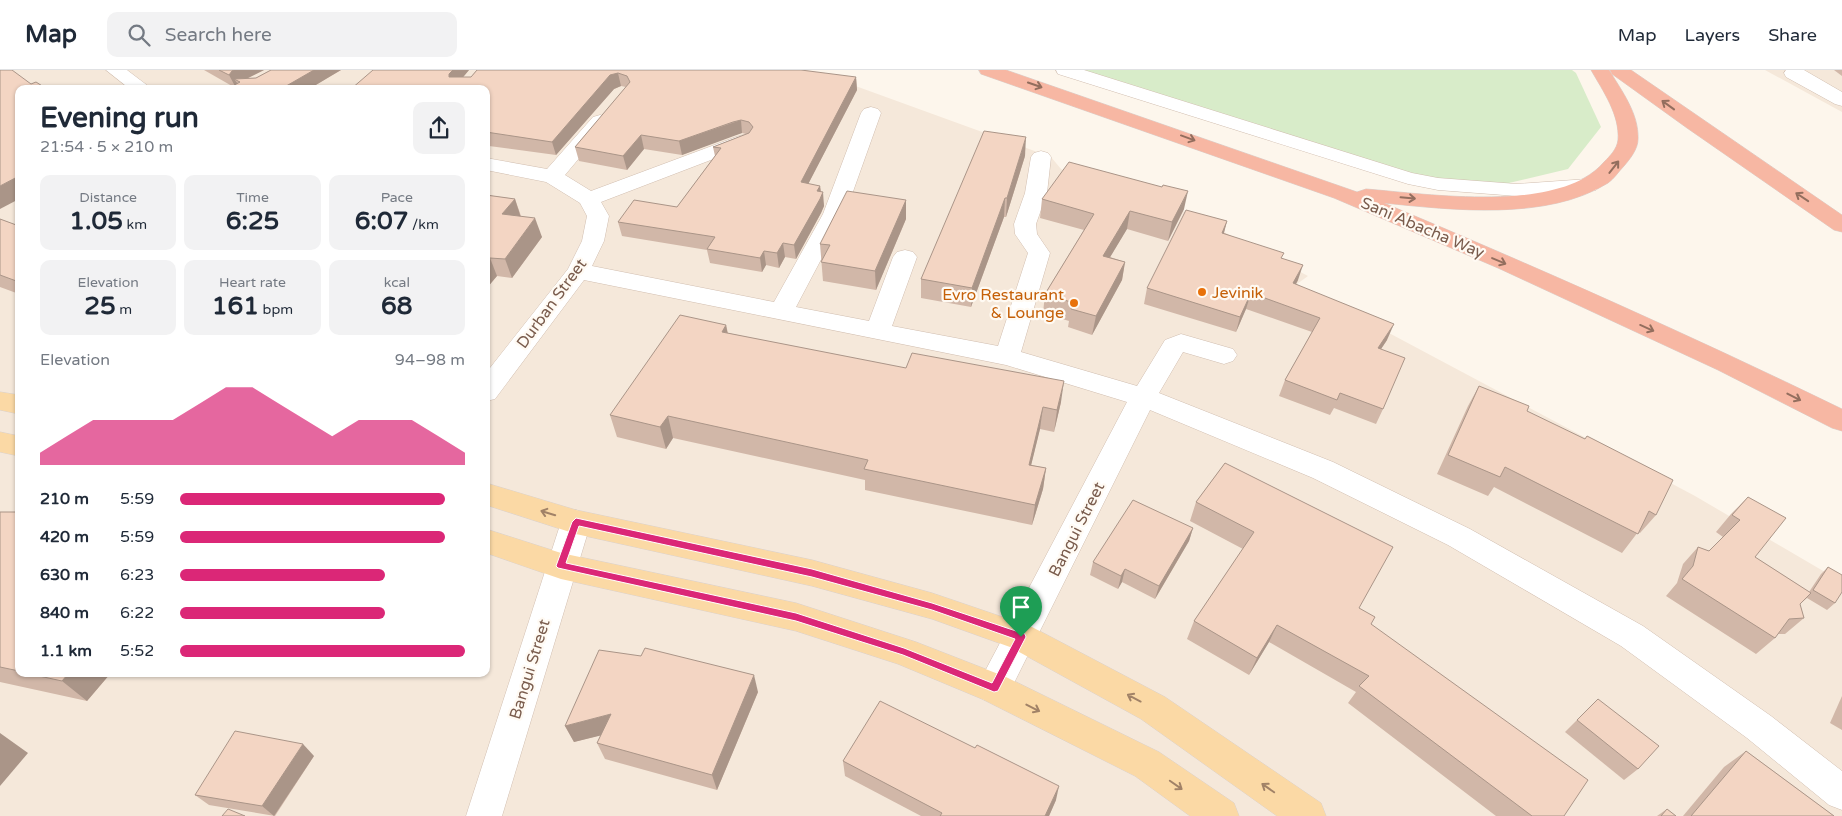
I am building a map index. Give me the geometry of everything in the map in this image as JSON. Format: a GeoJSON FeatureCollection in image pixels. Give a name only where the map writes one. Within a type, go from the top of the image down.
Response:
{"type":"FeatureCollection","features":[{"type":"Feature","properties":{"kind":"highway","name":"Sani Abacha Way"},"geometry":{"type":"LineString","coordinates":[[988,70],[1342,193],[1506,263],[1718,360],[1842,422]]}},
{"type":"Feature","properties":{"kind":"highway"},"geometry":{"type":"LineString","coordinates":[[1342,193],[1449,202],[1499,203],[1545,199],[1588,186],[1605,178],[1617,164],[1629,142],[1627,121],[1600,70]]}},
{"type":"Feature","properties":{"kind":"highway"},"geometry":{"type":"LineString","coordinates":[[1619,70],[1702,130],[1842,224]]}},
{"type":"Feature","properties":{"kind":"main road"},"geometry":{"type":"LineString","coordinates":[[0,401],[15,404]]}},
{"type":"Feature","properties":{"kind":"main road"},"geometry":{"type":"LineString","coordinates":[[0,442],[15,445]]}},
{"type":"Feature","properties":{"kind":"main road"},"geometry":{"type":"LineString","coordinates":[[490,495],[576,522],[812,573],[932,606],[1021,637],[1153,708],[1308,816]]}},
{"type":"Feature","properties":{"kind":"main road"},"geometry":{"type":"LineString","coordinates":[[490,542],[561,566],[796,617],[904,652],[994,688],[1147,764],[1221,816]]}},
{"type":"Feature","properties":{"kind":"street"},"geometry":{"type":"LineString","coordinates":[[114,70],[137,85]]}},
{"type":"Feature","properties":{"kind":"street"},"geometry":{"type":"LineString","coordinates":[[1065,70],[1408,178],[1517,190],[1588,186]]}},
{"type":"Feature","properties":{"kind":"street"},"geometry":{"type":"LineString","coordinates":[[1791,71],[1842,100]]}},
{"type":"Feature","properties":{"kind":"street"},"geometry":{"type":"LineString","coordinates":[[552,177],[610,109]]}},
{"type":"Feature","properties":{"kind":"street"},"geometry":{"type":"LineString","coordinates":[[781,312],[834,214],[871,113]]}},
{"type":"Feature","properties":{"kind":"street"},"geometry":{"type":"LineString","coordinates":[[490,165],[552,177],[588,199],[744,141]]}},
{"type":"Feature","properties":{"kind":"street"},"geometry":{"type":"LineString","coordinates":[[1007,357],[1038,253],[1026,234],[1025,224],[1036,193],[1041,157]]}},
{"type":"Feature","properties":{"kind":"street","name":"Durban Street"},"geometry":{"type":"LineString","coordinates":[[490,387],[578,271],[593,241],[598,216],[588,199]]}},
{"type":"Feature","properties":{"kind":"street"},"geometry":{"type":"LineString","coordinates":[[878,331],[905,257]]}},
{"type":"Feature","properties":{"kind":"street"},"geometry":{"type":"LineString","coordinates":[[578,271],[1007,357],[1143,396],[1324,470],[1459,537],[1632,636],[1759,727],[1842,793]]}},
{"type":"Feature","properties":{"kind":"street","name":"Bangui Street"},"geometry":{"type":"LineString","coordinates":[[994,688],[1143,396],[1174,346],[1181,342],[1224,355]]}},
{"type":"Feature","properties":{"kind":"street","name":"Bangui Street"},"geometry":{"type":"LineString","coordinates":[[484,816],[576,522]]}},
{"type":"Feature","properties":{"kind":"shaded area"},"geometry":{"type":"Polygon","coordinates":[[[0,70],[807,70],[1051,157],[1061,169],[1186,212],[1308,276],[1297,284],[1695,496],[1842,582],[1842,816],[0,816],[0,70]]]}},
{"type":"Feature","properties":{"kind":"shaded area"},"geometry":{"type":"Polygon","coordinates":[[[1765,70],[1842,70],[1842,112],[1765,70]]]}},
{"type":"Feature","properties":{"kind":"green space"},"geometry":{"type":"Polygon","coordinates":[[[1064,70],[1572,70],[1576,73],[1601,127],[1568,169],[1496,186],[1383,175],[1064,70]]]}},
{"type":"Feature","properties":{"kind":"building"},"geometry":{"type":"Polygon","coordinates":[[[0,70],[12,70],[31,84],[36,82],[41,85],[15,85],[15,178],[0,186],[0,70]]]}},
{"type":"Feature","properties":{"kind":"building"},"geometry":{"type":"Polygon","coordinates":[[[219,70],[234,70],[229,75],[219,70]]]}},
{"type":"Feature","properties":{"kind":"building"},"geometry":{"type":"Polygon","coordinates":[[[271,70],[314,70],[288,85],[234,85],[240,82],[234,79],[256,78],[271,70]]]}},
{"type":"Feature","properties":{"kind":"building"},"geometry":{"type":"Polygon","coordinates":[[[373,70],[453,70],[449,77],[471,77],[477,70],[801,70],[856,77],[801,182],[820,186],[817,191],[823,192],[820,199],[794,245],[783,243],[777,253],[764,251],[760,258],[707,249],[715,237],[618,222],[634,200],[677,207],[721,148],[713,147],[749,133],[753,127],[749,122],[741,120],[733,122],[679,141],[641,135],[623,156],[575,147],[630,82],[627,76],[618,73],[610,75],[552,142],[490,133],[490,85],[356,85],[373,70]]]}},
{"type":"Feature","properties":{"kind":"building"},"geometry":{"type":"Polygon","coordinates":[[[984,131],[1026,137],[1007,198],[1005,198],[972,288],[921,279],[984,131]]]}},
{"type":"Feature","properties":{"kind":"building"},"geometry":{"type":"Polygon","coordinates":[[[1069,162],[1162,187],[1163,185],[1188,191],[1172,222],[1130,211],[1103,256],[1125,262],[1096,316],[1071,309],[1074,303],[1045,294],[1094,214],[1042,199],[1069,162]]]}},
{"type":"Feature","properties":{"kind":"building"},"geometry":{"type":"Polygon","coordinates":[[[847,191],[906,200],[875,271],[821,262],[830,245],[820,244],[847,191]]]}},
{"type":"Feature","properties":{"kind":"building"},"geometry":{"type":"Polygon","coordinates":[[[490,196],[515,199],[502,214],[535,218],[505,259],[490,258],[490,196]]]}},
{"type":"Feature","properties":{"kind":"building"},"geometry":{"type":"Polygon","coordinates":[[[1186,210],[1227,221],[1222,233],[1284,253],[1281,258],[1303,265],[1293,283],[1394,324],[1378,348],[1405,358],[1383,409],[1340,393],[1337,400],[1285,380],[1320,318],[1251,293],[1240,317],[1147,288],[1186,210]]]}},
{"type":"Feature","properties":{"kind":"building"},"geometry":{"type":"Polygon","coordinates":[[[0,219],[15,225],[15,281],[0,275],[0,219]]]}},
{"type":"Feature","properties":{"kind":"building"},"geometry":{"type":"Polygon","coordinates":[[[680,315],[726,325],[722,332],[906,368],[912,353],[1064,381],[1057,410],[1043,407],[1029,465],[1046,468],[1035,505],[864,469],[868,460],[668,416],[660,427],[610,415],[680,315]]]}},
{"type":"Feature","properties":{"kind":"building"},"geometry":{"type":"Polygon","coordinates":[[[1479,386],[1529,406],[1527,411],[1585,439],[1587,436],[1673,480],[1656,515],[1649,511],[1638,534],[1505,467],[1500,477],[1448,455],[1479,386]]]}},
{"type":"Feature","properties":{"kind":"building"},"geometry":{"type":"Polygon","coordinates":[[[1225,463],[1393,547],[1359,608],[1375,617],[1371,624],[1588,780],[1564,816],[1532,816],[1359,686],[1369,676],[1277,625],[1257,658],[1194,621],[1254,532],[1196,502],[1225,463]]]}},
{"type":"Feature","properties":{"kind":"building"},"geometry":{"type":"Polygon","coordinates":[[[1748,497],[1786,518],[1755,557],[1811,593],[1800,604],[1804,618],[1789,619],[1775,638],[1682,579],[1693,566],[1698,547],[1709,551],[1740,520],[1732,515],[1748,497]]]}},
{"type":"Feature","properties":{"kind":"building"},"geometry":{"type":"Polygon","coordinates":[[[1133,500],[1193,528],[1159,586],[1125,569],[1121,576],[1093,562],[1133,500]]]}},
{"type":"Feature","properties":{"kind":"building"},"geometry":{"type":"Polygon","coordinates":[[[0,512],[15,512],[15,670],[0,667],[0,512]]]}},
{"type":"Feature","properties":{"kind":"building"},"geometry":{"type":"Polygon","coordinates":[[[1828,567],[1842,575],[1842,592],[1835,603],[1813,590],[1828,567]]]}},
{"type":"Feature","properties":{"kind":"building"},"geometry":{"type":"Polygon","coordinates":[[[645,648],[754,675],[712,775],[597,743],[611,714],[565,726],[599,650],[641,656],[645,648]]]}},
{"type":"Feature","properties":{"kind":"building"},"geometry":{"type":"Polygon","coordinates":[[[44,677],[65,677],[62,681],[44,677]]]}},
{"type":"Feature","properties":{"kind":"building"},"geometry":{"type":"Polygon","coordinates":[[[1598,699],[1659,746],[1638,769],[1577,720],[1598,699]]]}},
{"type":"Feature","properties":{"kind":"building"},"geometry":{"type":"Polygon","coordinates":[[[880,701],[975,748],[977,745],[1059,786],[1045,816],[940,816],[942,813],[843,761],[880,701]]]}},
{"type":"Feature","properties":{"kind":"building"},"geometry":{"type":"Polygon","coordinates":[[[235,731],[303,744],[262,806],[195,795],[235,731]]]}},
{"type":"Feature","properties":{"kind":"building"},"geometry":{"type":"Polygon","coordinates":[[[1746,751],[1834,816],[1691,816],[1746,751]]]}},
{"type":"Feature","properties":{"kind":"building"},"geometry":{"type":"Polygon","coordinates":[[[228,809],[245,816],[222,816],[228,809]]]}},
{"type":"Feature","properties":{"kind":"building"},"geometry":{"type":"Polygon","coordinates":[[[1667,809],[1676,816],[1661,816],[1667,809]]]}},
{"type":"Feature","properties":{"kind":"place","name":"Jevinik"},"geometry":{"type":"Point","coordinates":[1202,292]}},
{"type":"Feature","properties":{"kind":"place","name":"Evro Restaurant & Lounge"},"geometry":{"type":"Point","coordinates":[1074,303]}},
{"type":"Feature","properties":{"kind":"route"},"geometry":{"type":"LineString","coordinates":[[576,522],[812,573],[932,606],[1021,637],[994,688],[904,652],[796,617],[561,566],[576,522]]}}]}
